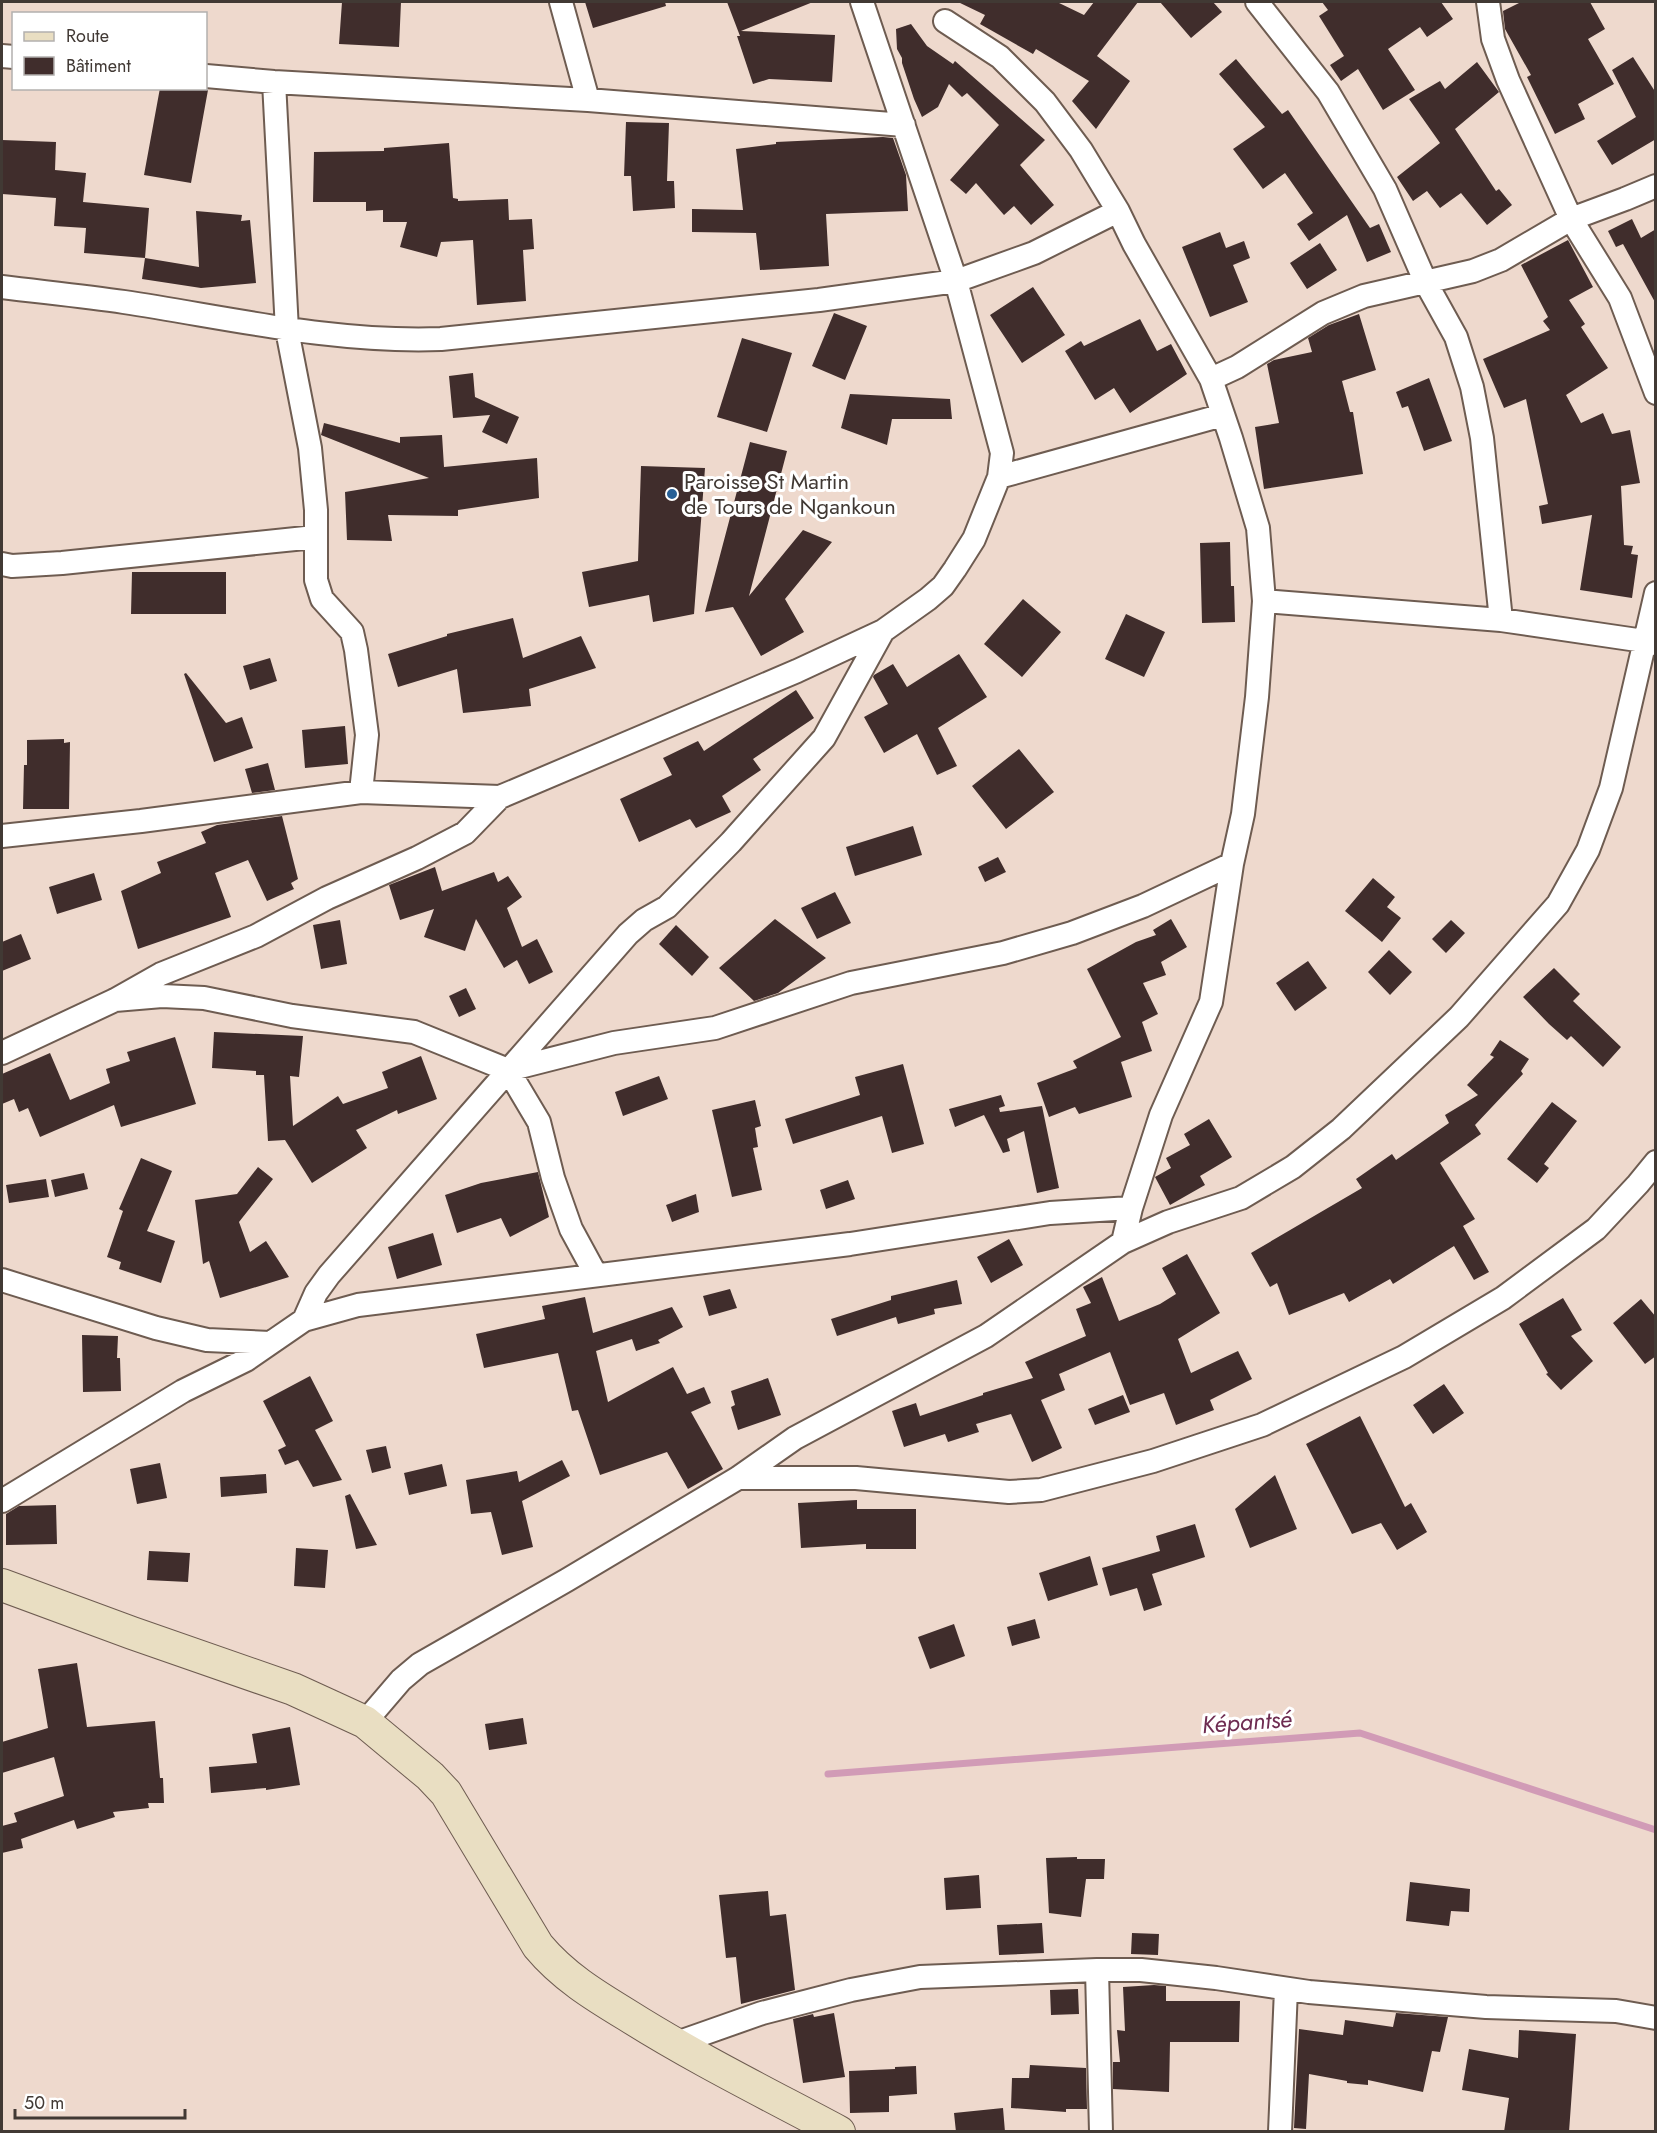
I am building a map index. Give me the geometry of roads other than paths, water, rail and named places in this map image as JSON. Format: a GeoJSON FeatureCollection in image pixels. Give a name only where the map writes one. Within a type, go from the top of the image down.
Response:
{"type":"FeatureCollection","features":[{"type":"Feature","properties":{"kind":"main road"},"geometry":{"type":"LineString","coordinates":[[2,1585],[292,1689],[365,1722],[430,1776],[446,1793],[537,1946],[553,1965],[575,1983],[674,2044],[839,2132]]}},
{"type":"Feature","properties":{"kind":"street"},"geometry":{"type":"LineString","coordinates":[[561,2],[588,100]]}},
{"type":"Feature","properties":{"kind":"street"},"geometry":{"type":"LineString","coordinates":[[2,1053],[115,1000],[160,974],[256,936],[327,898],[417,858],[465,833],[500,797],[798,672],[883,631],[928,599],[943,585],[974,539],[999,477],[1002,453],[956,280],[862,2]]}},
{"type":"Feature","properties":{"kind":"street"},"geometry":{"type":"LineString","coordinates":[[1257,2],[1328,92],[1385,189],[1426,282],[1456,338],[1472,387],[1482,438],[1501,620]]}},
{"type":"Feature","properties":{"kind":"street"},"geometry":{"type":"LineString","coordinates":[[1488,2],[1493,39],[1508,80],[1571,219],[1620,298],[1656,393]]}},
{"type":"Feature","properties":{"kind":"street"},"geometry":{"type":"LineString","coordinates":[[945,21],[1000,57],[1045,102],[1081,150],[1118,211],[1134,244],[1211,379],[1258,528],[1264,601],[1257,697],[1243,814],[1232,864],[1211,1002],[1161,1115],[1131,1208],[1123,1242]]}},
{"type":"Feature","properties":{"kind":"street"},"geometry":{"type":"LineString","coordinates":[[207,76],[588,100],[904,124]]}},
{"type":"Feature","properties":{"kind":"street"},"geometry":{"type":"LineString","coordinates":[[274,82],[287,330],[310,448],[316,510],[316,580],[322,599],[352,632],[356,650],[367,735],[361,792]]}},
{"type":"Feature","properties":{"kind":"street"},"geometry":{"type":"LineString","coordinates":[[1211,379],[1237,367],[1323,313],[1364,296],[1473,271],[1501,260],[1571,219],[1656,186]]}},
{"type":"Feature","properties":{"kind":"street"},"geometry":{"type":"LineString","coordinates":[[2,287],[123,302],[287,330],[398,341],[441,339],[819,300],[956,280],[1034,253],[1118,211]]}},
{"type":"Feature","properties":{"kind":"street"},"geometry":{"type":"LineString","coordinates":[[999,477],[1223,415]]}},
{"type":"Feature","properties":{"kind":"street"},"geometry":{"type":"LineString","coordinates":[[2,564],[12,566],[93,560],[315,537]]}},
{"type":"Feature","properties":{"kind":"street"},"geometry":{"type":"LineString","coordinates":[[365,1722],[401,1680],[420,1664],[738,1478],[795,1437],[986,1336],[1123,1242],[1168,1222],[1241,1198],[1293,1167],[1341,1129],[1459,1017],[1558,904],[1588,850],[1611,788],[1650,642],[1656,593]]}},
{"type":"Feature","properties":{"kind":"street"},"geometry":{"type":"LineString","coordinates":[[1264,601],[1501,620],[1650,642]]}},
{"type":"Feature","properties":{"kind":"street"},"geometry":{"type":"LineString","coordinates":[[304,1320],[316,1293],[329,1275],[628,934],[644,920],[667,907],[731,842],[824,738],[883,631]]}},
{"type":"Feature","properties":{"kind":"street"},"geometry":{"type":"LineString","coordinates":[[2,836],[141,821],[361,792],[500,797]]}},
{"type":"Feature","properties":{"kind":"street"},"geometry":{"type":"LineString","coordinates":[[115,1000],[162,996],[204,998],[292,1016],[414,1032],[508,1070],[614,1042],[715,1028],[851,983],[1003,953],[1072,933],[1143,906],[1232,864]]}},
{"type":"Feature","properties":{"kind":"street"},"geometry":{"type":"LineString","coordinates":[[508,1070],[539,1122],[571,1229],[596,1275]]}},
{"type":"Feature","properties":{"kind":"street"},"geometry":{"type":"LineString","coordinates":[[738,1478],[855,1478],[1010,1492],[1041,1490],[1152,1461],[1262,1425],[1404,1357],[1503,1298],[1596,1229],[1656,1162]]}},
{"type":"Feature","properties":{"kind":"street"},"geometry":{"type":"LineString","coordinates":[[2,1501],[163,1402],[246,1360],[304,1320],[358,1305],[850,1244],[1050,1212],[1131,1208]]}},
{"type":"Feature","properties":{"kind":"street"},"geometry":{"type":"LineString","coordinates":[[2,1280],[156,1328],[207,1340],[270,1343]]}},
{"type":"Feature","properties":{"kind":"street"},"geometry":{"type":"LineString","coordinates":[[674,2044],[762,2013],[886,1983],[921,1977],[1097,1970],[1141,1970],[1206,1976],[1286,1989],[1485,2007],[1616,2012],[1656,2018]]}},
{"type":"Feature","properties":{"kind":"street"},"geometry":{"type":"LineString","coordinates":[[1097,1970],[1101,2132]]}},
{"type":"Feature","properties":{"kind":"street"},"geometry":{"type":"LineString","coordinates":[[1280,2132],[1286,1989]]}},
{"type":"Feature","properties":{"kind":"waterway","name":"Képantsé"},"geometry":{"type":"LineString","coordinates":[[828,1774],[1360,1733],[1656,1830]]}},
{"type":"Feature","properties":{"kind":"place","name":"Paroisse St Martin de Tours de Ngankoun"},"geometry":{"type":"Point","coordinates":[672,494]}}]}
